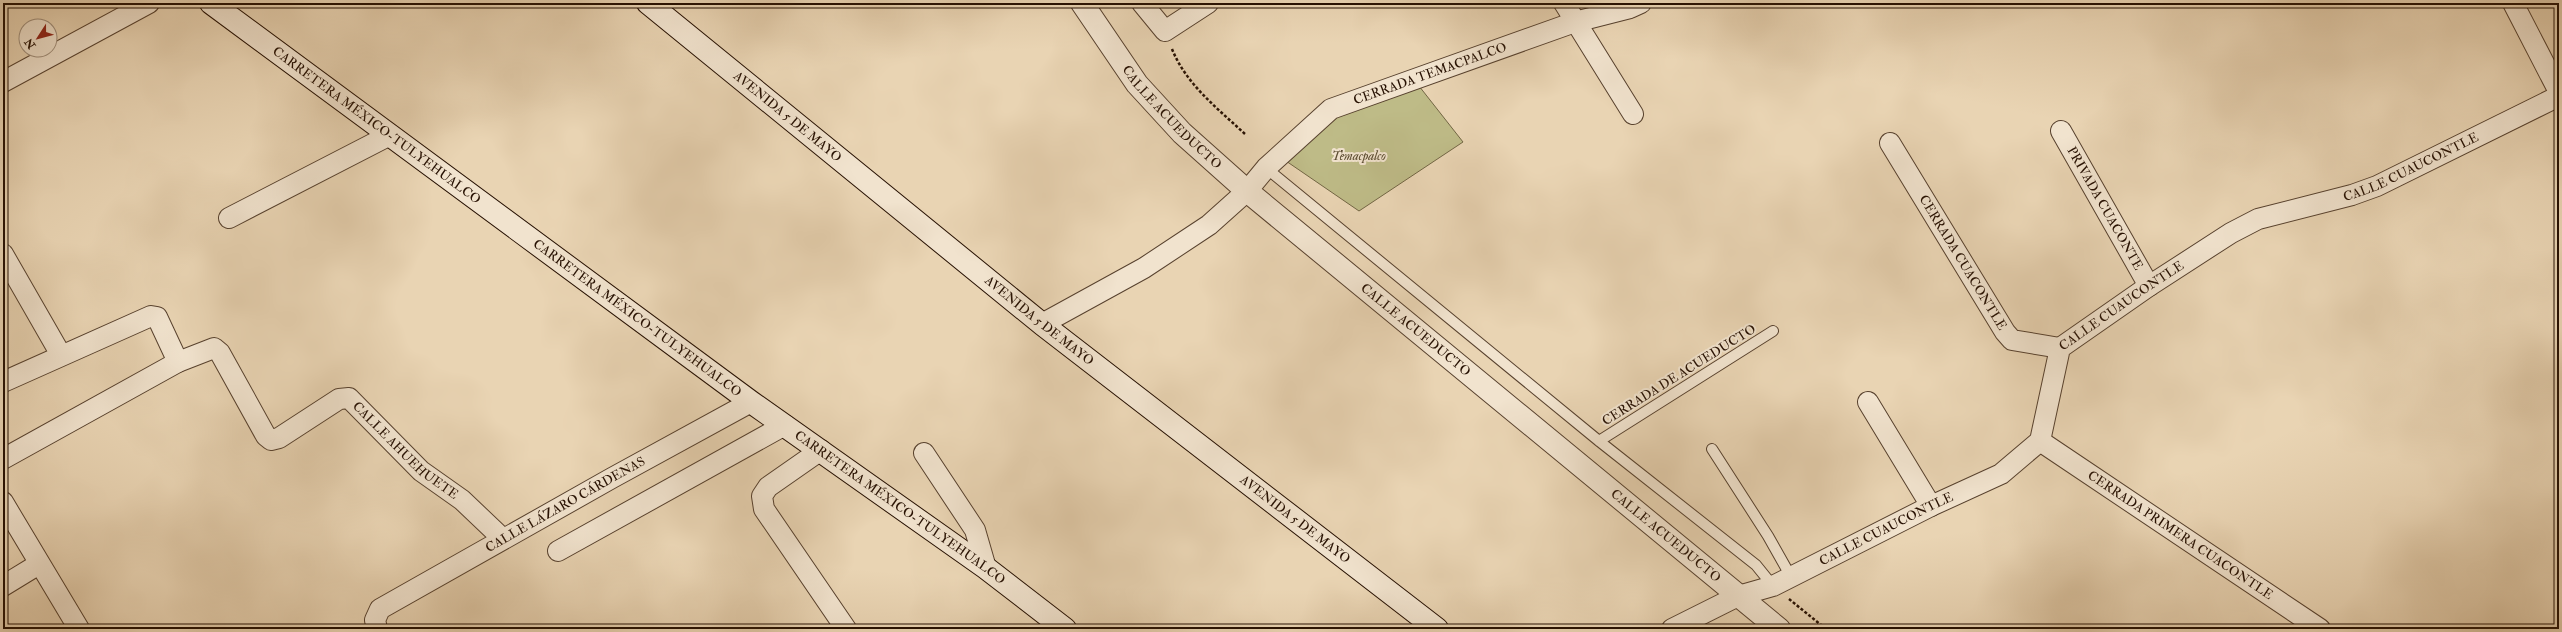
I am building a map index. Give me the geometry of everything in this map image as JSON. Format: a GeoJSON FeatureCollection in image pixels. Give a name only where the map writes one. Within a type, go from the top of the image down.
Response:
{"type":"FeatureCollection","features":[{"type":"Feature","properties":{"kind":"main road","name":"CARRETERA MÉXICO-TULYEHUALCO"},"geometry":{"type":"LineString","coordinates":[[211,3],[751,402],[986,568],[1066,629]]}},
{"type":"Feature","properties":{"kind":"main road","name":"AVENIDA 5 DE MAYO"},"geometry":{"type":"LineString","coordinates":[[648,3],[1042,324],[1437,629]]}},
{"type":"Feature","properties":{"kind":"main road","name":"CALLE ACUEDUCTO"},"geometry":{"type":"LineString","coordinates":[[1082,3],[1137,84],[1182,133],[1247,191],[1779,629]]}},
{"type":"Feature","properties":{"kind":"street"},"geometry":{"type":"LineString","coordinates":[[3,82],[149,3]]}},
{"type":"Feature","properties":{"kind":"street"},"geometry":{"type":"LineString","coordinates":[[1142,3],[1165,31],[1208,3]]}},
{"type":"Feature","properties":{"kind":"street"},"geometry":{"type":"LineString","coordinates":[[1564,3],[1633,114]]}},
{"type":"Feature","properties":{"kind":"street","name":"CERRADA TEMACPALCO"},"geometry":{"type":"LineString","coordinates":[[1042,324],[1144,268],[1209,225],[1247,191],[1266,168],[1331,109],[1575,22],[1630,8],[1641,3]]}},
{"type":"Feature","properties":{"kind":"street"},"geometry":{"type":"LineString","coordinates":[[2512,3],[2559,92]]}},
{"type":"Feature","properties":{"kind":"street","name":"CALLE CUAUCONTLE"},"geometry":{"type":"LineString","coordinates":[[1672,629],[1738,596],[1773,586],[1790,575],[1931,506],[2001,474],[2040,441],[2060,348],[2149,286],[2231,233],[2258,219],[2352,195],[2377,186],[2559,96]]}},
{"type":"Feature","properties":{"kind":"street","name":"PRIVADA CUACONTE"},"geometry":{"type":"LineString","coordinates":[[2061,131],[2149,286]]}},
{"type":"Feature","properties":{"kind":"street"},"geometry":{"type":"LineString","coordinates":[[229,218],[390,135]]}},
{"type":"Feature","properties":{"kind":"street","name":"CERRADA CUACONTLE"},"geometry":{"type":"LineString","coordinates":[[1890,143],[2005,332],[2012,340],[2060,348]]}},
{"type":"Feature","properties":{"kind":"street"},"geometry":{"type":"LineString","coordinates":[[3,254],[60,355]]}},
{"type":"Feature","properties":{"kind":"street"},"geometry":{"type":"LineString","coordinates":[[3,382],[60,355],[151,316],[156,318],[178,362],[3,459]]}},
{"type":"Feature","properties":{"kind":"street","name":"CALLE AHUEHUETE"},"geometry":{"type":"LineString","coordinates":[[178,362],[214,348],[220,352],[266,436],[271,440],[279,438],[339,399],[349,398],[421,471],[462,500],[503,539]]}},
{"type":"Feature","properties":{"kind":"street","name":"CALLE LÁZARO CÁRDENAS"},"geometry":{"type":"LineString","coordinates":[[376,629],[375,620],[380,609],[751,402]]}},
{"type":"Feature","properties":{"kind":"street"},"geometry":{"type":"LineString","coordinates":[[1868,402],[1931,506]]}},
{"type":"Feature","properties":{"kind":"street"},"geometry":{"type":"LineString","coordinates":[[558,551],[785,426]]}},
{"type":"Feature","properties":{"kind":"street","name":"CERRADA PRIMERA CUACONTLE"},"geometry":{"type":"LineString","coordinates":[[2040,441],[2320,629]]}},
{"type":"Feature","properties":{"kind":"street"},"geometry":{"type":"LineString","coordinates":[[821,450],[768,487],[762,496],[764,508],[846,629]]}},
{"type":"Feature","properties":{"kind":"street"},"geometry":{"type":"LineString","coordinates":[[924,453],[974,530],[986,568]]}},
{"type":"Feature","properties":{"kind":"street"},"geometry":{"type":"LineString","coordinates":[[3,502],[79,629]]}},
{"type":"Feature","properties":{"kind":"street"},"geometry":{"type":"LineString","coordinates":[[3,586],[39,564]]}},
{"type":"Feature","properties":{"kind":"lane"},"geometry":{"type":"LineString","coordinates":[[1266,168],[1599,440],[1756,565],[1773,586]]}},
{"type":"Feature","properties":{"kind":"lane","name":"CERRADA DE ACUEDUCTO"},"geometry":{"type":"LineString","coordinates":[[1599,440],[1774,331]]}},
{"type":"Feature","properties":{"kind":"lane"},"geometry":{"type":"LineString","coordinates":[[1712,449],[1768,536],[1790,575]]}},
{"type":"Feature","properties":{"kind":"path"},"geometry":{"type":"LineString","coordinates":[[1165,31],[1183,70],[1200,92],[1245,134]]}},
{"type":"Feature","properties":{"kind":"path"},"geometry":{"type":"LineString","coordinates":[[1773,586],[1826,629]]}},
{"type":"Feature","properties":{"kind":"green space","name":"Temacpalco"},"geometry":{"type":"Polygon","coordinates":[[[1419,86],[1463,142],[1359,211],[1286,161],[1334,117],[1419,86]]]}}]}
